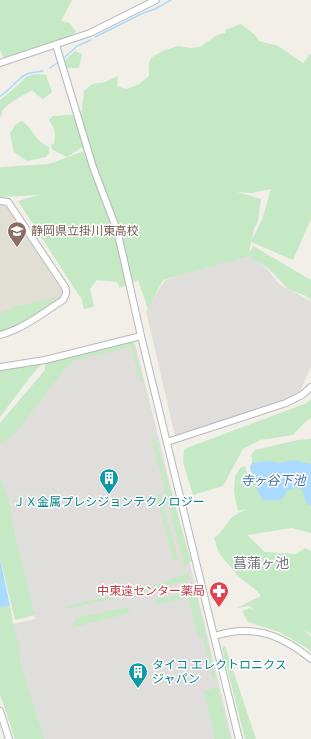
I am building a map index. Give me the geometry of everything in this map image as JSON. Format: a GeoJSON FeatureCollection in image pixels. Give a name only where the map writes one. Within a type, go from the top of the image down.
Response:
{"type":"FeatureCollection","features":[{"type":"Feature","properties":{"kind":"street"},"geometry":{"type":"LineString","coordinates":[[0,63],[90,33],[156,0]]}},
{"type":"Feature","properties":{"kind":"street"},"geometry":{"type":"LineString","coordinates":[[56,45],[94,167],[117,230],[141,336],[239,739]]}},
{"type":"Feature","properties":{"kind":"street"},"geometry":{"type":"LineString","coordinates":[[0,201],[8,202],[67,291],[63,300],[57,304],[15,330],[0,335]]}},
{"type":"Feature","properties":{"kind":"street"},"geometry":{"type":"LineString","coordinates":[[0,367],[45,360],[141,336]]}},
{"type":"Feature","properties":{"kind":"street"},"geometry":{"type":"LineString","coordinates":[[167,442],[286,403],[302,395],[311,387]]}},
{"type":"Feature","properties":{"kind":"street"},"geometry":{"type":"LineString","coordinates":[[214,636],[242,631],[268,634],[296,647],[311,659]]}},
{"type":"Feature","properties":{"kind":"street"},"geometry":{"type":"LineString","coordinates":[[0,711],[9,739]]}},
{"type":"Feature","properties":{"kind":"shaded area","name":"静岡県立掛川東高校"},"geometry":{"type":"Polygon","coordinates":[[[0,204],[7,207],[62,290],[63,300],[0,336],[0,204]]]}},
{"type":"Feature","properties":{"kind":"shaded area"},"geometry":{"type":"Polygon","coordinates":[[[247,253],[270,272],[279,284],[311,301],[311,367],[300,391],[290,398],[175,436],[146,311],[165,280],[247,253]]]}},
{"type":"Feature","properties":{"kind":"shaded area"},"geometry":{"type":"Polygon","coordinates":[[[135,343],[232,739],[41,739],[0,627],[35,619],[0,479],[0,437],[68,360],[135,343]]]}},
{"type":"Feature","properties":{"kind":"green space"},"geometry":{"type":"Polygon","coordinates":[[[0,0],[72,0],[61,21],[70,23],[76,32],[70,37],[4,59],[0,50],[0,0]]]}},
{"type":"Feature","properties":{"kind":"green space"},"geometry":{"type":"Polygon","coordinates":[[[241,24],[255,35],[259,41],[278,46],[303,63],[311,54],[311,219],[293,260],[251,242],[249,253],[253,246],[311,280],[311,300],[306,296],[288,289],[269,269],[248,256],[163,280],[148,309],[138,280],[120,288],[117,282],[97,280],[90,289],[94,307],[84,309],[81,297],[18,201],[39,195],[0,197],[0,167],[49,164],[87,150],[81,148],[67,157],[53,150],[51,147],[52,144],[54,144],[55,134],[54,128],[49,120],[53,116],[74,115],[77,116],[80,128],[84,90],[93,84],[105,82],[118,76],[117,86],[126,89],[138,85],[149,76],[149,62],[152,57],[163,51],[178,46],[191,48],[200,47],[217,35],[225,33],[226,30],[241,24]],[[271,189],[252,193],[237,192],[261,199],[258,221],[254,229],[252,240],[262,220],[271,189]]]}},
{"type":"Feature","properties":{"kind":"green space"},"geometry":{"type":"Polygon","coordinates":[[[75,51],[82,54],[79,68],[67,68],[64,64],[66,59],[75,51]]]}},
{"type":"Feature","properties":{"kind":"green space"},"geometry":{"type":"Polygon","coordinates":[[[37,74],[46,75],[52,92],[43,99],[32,90],[9,104],[2,111],[0,118],[0,100],[27,76],[37,74]]]}},
{"type":"Feature","properties":{"kind":"green space"},"geometry":{"type":"Polygon","coordinates":[[[22,121],[40,142],[49,147],[49,153],[46,157],[27,161],[14,152],[10,133],[16,124],[22,121]]]}},
{"type":"Feature","properties":{"kind":"green space"},"geometry":{"type":"Polygon","coordinates":[[[59,297],[33,320],[0,335],[0,313],[14,307],[59,297]]]}},
{"type":"Feature","properties":{"kind":"green space"},"geometry":{"type":"Polygon","coordinates":[[[133,340],[143,381],[140,382],[131,347],[73,361],[63,371],[15,433],[0,444],[0,423],[45,370],[45,363],[133,340]]]}},
{"type":"Feature","properties":{"kind":"green space"},"geometry":{"type":"Polygon","coordinates":[[[42,364],[31,376],[0,417],[0,371],[42,364]]]}},
{"type":"Feature","properties":{"kind":"green space"},"geometry":{"type":"Polygon","coordinates":[[[311,399],[311,418],[305,422],[293,435],[260,440],[243,449],[223,486],[193,495],[183,462],[184,449],[307,403],[311,399]]]}},
{"type":"Feature","properties":{"kind":"green space"},"geometry":{"type":"Polygon","coordinates":[[[151,437],[155,437],[191,561],[187,565],[184,565],[151,437]]]}},
{"type":"Feature","properties":{"kind":"green space"},"geometry":{"type":"Polygon","coordinates":[[[311,439],[311,533],[292,528],[247,535],[265,552],[296,554],[305,548],[311,551],[311,634],[304,630],[311,637],[311,652],[307,648],[279,632],[248,622],[242,611],[250,608],[255,611],[250,606],[237,608],[261,596],[238,576],[219,553],[214,538],[232,517],[246,509],[238,511],[234,492],[235,476],[241,467],[245,466],[251,488],[252,457],[250,457],[255,450],[298,440],[311,439]]]}},
{"type":"Feature","properties":{"kind":"green space"},"geometry":{"type":"Polygon","coordinates":[[[0,476],[9,503],[16,540],[35,615],[15,620],[0,558],[0,476]]]}},
{"type":"Feature","properties":{"kind":"green space"},"geometry":{"type":"Polygon","coordinates":[[[160,493],[178,560],[173,560],[156,495],[160,493]]]}},
{"type":"Feature","properties":{"kind":"green space"},"geometry":{"type":"Polygon","coordinates":[[[189,573],[190,580],[67,609],[67,606],[168,582],[170,579],[189,573]]]}},
{"type":"Feature","properties":{"kind":"green space"},"geometry":{"type":"Polygon","coordinates":[[[195,591],[216,678],[213,679],[203,637],[199,638],[188,597],[156,605],[155,600],[195,591]]]}},
{"type":"Feature","properties":{"kind":"green space"},"geometry":{"type":"Polygon","coordinates":[[[10,606],[19,645],[20,662],[44,739],[15,739],[0,694],[0,607],[10,606]]]}},
{"type":"Feature","properties":{"kind":"green space"},"geometry":{"type":"Polygon","coordinates":[[[128,607],[129,613],[72,628],[76,618],[128,607]]]}},
{"type":"Feature","properties":{"kind":"green space"},"geometry":{"type":"Polygon","coordinates":[[[225,646],[256,739],[245,739],[222,648],[225,646]]]}},
{"type":"Feature","properties":{"kind":"green space"},"geometry":{"type":"Polygon","coordinates":[[[218,687],[230,739],[215,739],[204,691],[218,687]]]}},
{"type":"Feature","properties":{"kind":"water","name":"寺ヶ谷下池"},"geometry":{"type":"Polygon","coordinates":[[[293,460],[311,464],[311,506],[307,503],[302,490],[299,488],[294,488],[287,491],[281,499],[263,500],[258,492],[254,479],[257,476],[251,472],[250,466],[252,463],[267,461],[279,463],[293,460]]]}},
{"type":"Feature","properties":{"kind":"water"},"geometry":{"type":"Polygon","coordinates":[[[0,559],[10,606],[0,607],[0,559]]]}},
{"type":"Feature","properties":{"kind":"waterway"},"geometry":{"type":"LineString","coordinates":[[95,37],[171,0]]}},
{"type":"Feature","properties":{"kind":"waterway"},"geometry":{"type":"LineString","coordinates":[[63,59],[77,46],[91,40]]}},
{"type":"Feature","properties":{"kind":"waterway"},"geometry":{"type":"LineString","coordinates":[[50,68],[60,61]]}},
{"type":"Feature","properties":{"kind":"waterway"},"geometry":{"type":"LineString","coordinates":[[0,96],[23,76],[43,71]]}},
{"type":"Feature","properties":{"kind":"place","name":"静岡県立掛川東高校"},"geometry":{"type":"Point","coordinates":[17,248]}},
{"type":"Feature","properties":{"kind":"place","name":"ＪＸ金属プレシジョンテクノロジー"},"geometry":{"type":"Point","coordinates":[109,495]}},
{"type":"Feature","properties":{"kind":"place","name":"中東遠センター薬局"},"geometry":{"type":"Point","coordinates":[219,608]}},
{"type":"Feature","properties":{"kind":"place","name":"タイコ エレクトロニクス ジャパン"},"geometry":{"type":"Point","coordinates":[138,689]}},
{"type":"Feature","properties":{"kind":"district","name":"菖蒲ヶ池"},"geometry":{"type":"Point","coordinates":[261,563]}}]}
